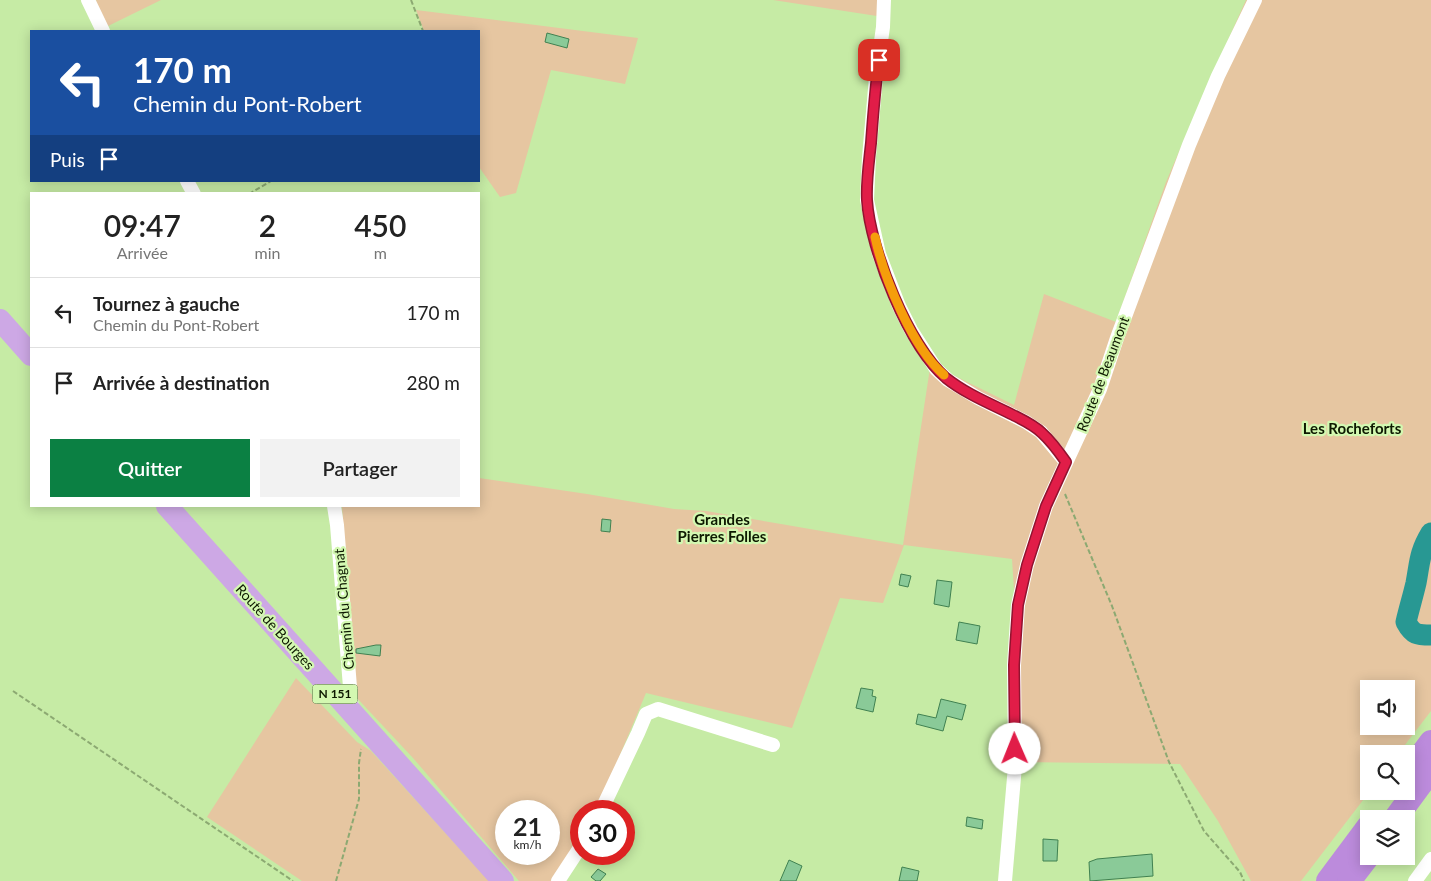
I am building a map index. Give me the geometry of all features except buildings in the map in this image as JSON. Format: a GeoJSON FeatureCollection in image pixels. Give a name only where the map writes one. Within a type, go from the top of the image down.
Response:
{"type":"FeatureCollection","features":[{"type":"Feature","properties":{"kind":"highway"},"geometry":{"type":"LineString","coordinates":[[1415,764],[1431,742]]}},
{"type":"Feature","properties":{"kind":"highway"},"geometry":{"type":"LineString","coordinates":[[1402,810],[1431,770]]}},
{"type":"Feature","properties":{"kind":"highway"},"geometry":{"type":"LineString","coordinates":[[1328,881],[1360,838]]}},
{"type":"Feature","properties":{"kind":"highway"},"geometry":{"type":"LineString","coordinates":[[1349,881],[1361,865]]}},
{"type":"Feature","properties":{"kind":"main road"},"geometry":{"type":"LineString","coordinates":[[0,320],[30,354]]}},
{"type":"Feature","properties":{"kind":"main road","name":"Route de Bourges"},"geometry":{"type":"LineString","coordinates":[[168,507],[503,881]]}},
{"type":"Feature","properties":{"kind":"street"},"geometry":{"type":"LineString","coordinates":[[88,0],[103,30]]}},
{"type":"Feature","properties":{"kind":"street"},"geometry":{"type":"LineString","coordinates":[[884,0],[883,27],[872,121],[867,200],[879,254],[898,306],[936,369],[948,380],[978,398],[1042,432],[1066,462]]}},
{"type":"Feature","properties":{"kind":"street","name":"Route de Beaumont"},"geometry":{"type":"LineString","coordinates":[[1005,881],[1015,766],[1014,665],[1018,605],[1027,565],[1046,506],[1100,389],[1117,338],[1189,145],[1218,76],[1255,0]]}},
{"type":"Feature","properties":{"kind":"street","name":"Chemin du Chagnat"},"geometry":{"type":"LineString","coordinates":[[334,507],[358,720]]}},
{"type":"Feature","properties":{"kind":"street"},"geometry":{"type":"LineString","coordinates":[[606,800],[646,714],[658,709],[773,745]]}},
{"type":"Feature","properties":{"kind":"street"},"geometry":{"type":"LineString","coordinates":[[1415,881],[1431,859]]}},
{"type":"Feature","properties":{"kind":"street"},"geometry":{"type":"LineString","coordinates":[[558,881],[570,863]]}},
{"type":"Feature","properties":{"kind":"path"},"geometry":{"type":"LineString","coordinates":[[411,0],[423,30]]}},
{"type":"Feature","properties":{"kind":"path"},"geometry":{"type":"LineString","coordinates":[[253,192],[269,182]]}},
{"type":"Feature","properties":{"kind":"path"},"geometry":{"type":"LineString","coordinates":[[1059,478],[1112,606],[1169,762],[1204,831],[1240,872],[1244,881]]}},
{"type":"Feature","properties":{"kind":"path"},"geometry":{"type":"LineString","coordinates":[[13,691],[293,881]]}},
{"type":"Feature","properties":{"kind":"path"},"geometry":{"type":"LineString","coordinates":[[336,881],[359,799],[358,720]]}},
{"type":"Feature","properties":{"kind":"shaded area"},"geometry":{"type":"Polygon","coordinates":[[[97,0],[161,0],[104,28],[92,2],[97,0]]]}},
{"type":"Feature","properties":{"kind":"shaded area"},"geometry":{"type":"Polygon","coordinates":[[[773,0],[878,0],[877,16],[773,0]]]}},
{"type":"Feature","properties":{"kind":"shaded area"},"geometry":{"type":"Polygon","coordinates":[[[1246,0],[1431,0],[1431,711],[1415,732],[1415,680],[1360,680],[1360,735],[1413,735],[1405,745],[1360,745],[1360,800],[1363,800],[1301,881],[1251,881],[1218,821],[1180,764],[1019,762],[1019,668],[1012,559],[904,545],[883,603],[840,598],[792,728],[646,693],[601,800],[570,800],[570,851],[553,881],[519,881],[505,865],[560,865],[560,800],[495,800],[495,853],[413,758],[356,697],[342,507],[480,507],[480,478],[674,509],[706,511],[903,545],[930,368],[953,375],[1014,405],[1044,294],[1116,322],[1166,182],[1246,0]]]}},
{"type":"Feature","properties":{"kind":"shaded area"},"geometry":{"type":"Polygon","coordinates":[[[416,10],[638,38],[625,84],[551,70],[516,193],[500,197],[480,168],[480,30],[424,30],[416,10]]]}},
{"type":"Feature","properties":{"kind":"shaded area"},"geometry":{"type":"Polygon","coordinates":[[[296,678],[357,742],[371,751],[489,881],[302,881],[207,817],[296,678]]]}},
{"type":"Feature","properties":{"kind":"waterway"},"geometry":{"type":"LineString","coordinates":[[1431,533],[1422,552],[1406,622],[1411,630],[1416,633],[1431,635]]}},
{"type":"Feature","properties":{"kind":"slow traffic"},"geometry":{"type":"LineString","coordinates":[[875,237],[879,254],[898,306],[926,355],[936,369],[944,375]]}},
{"type":"Feature","properties":{"kind":"district","name":"Les Rocheforts"},"geometry":{"type":"Point","coordinates":[1352,429]}},
{"type":"Feature","properties":{"kind":"district","name":"Grandes Pierres Folles"},"geometry":{"type":"Point","coordinates":[722,528]}},
{"type":"Feature","properties":{"kind":"route"},"geometry":{"type":"LineString","coordinates":[[879,60],[876,77],[867,200],[879,254],[898,306],[936,369],[948,380],[978,398],[1042,432],[1066,462],[1046,506],[1027,565],[1018,605],[1014,665],[1015,749]]}}]}
